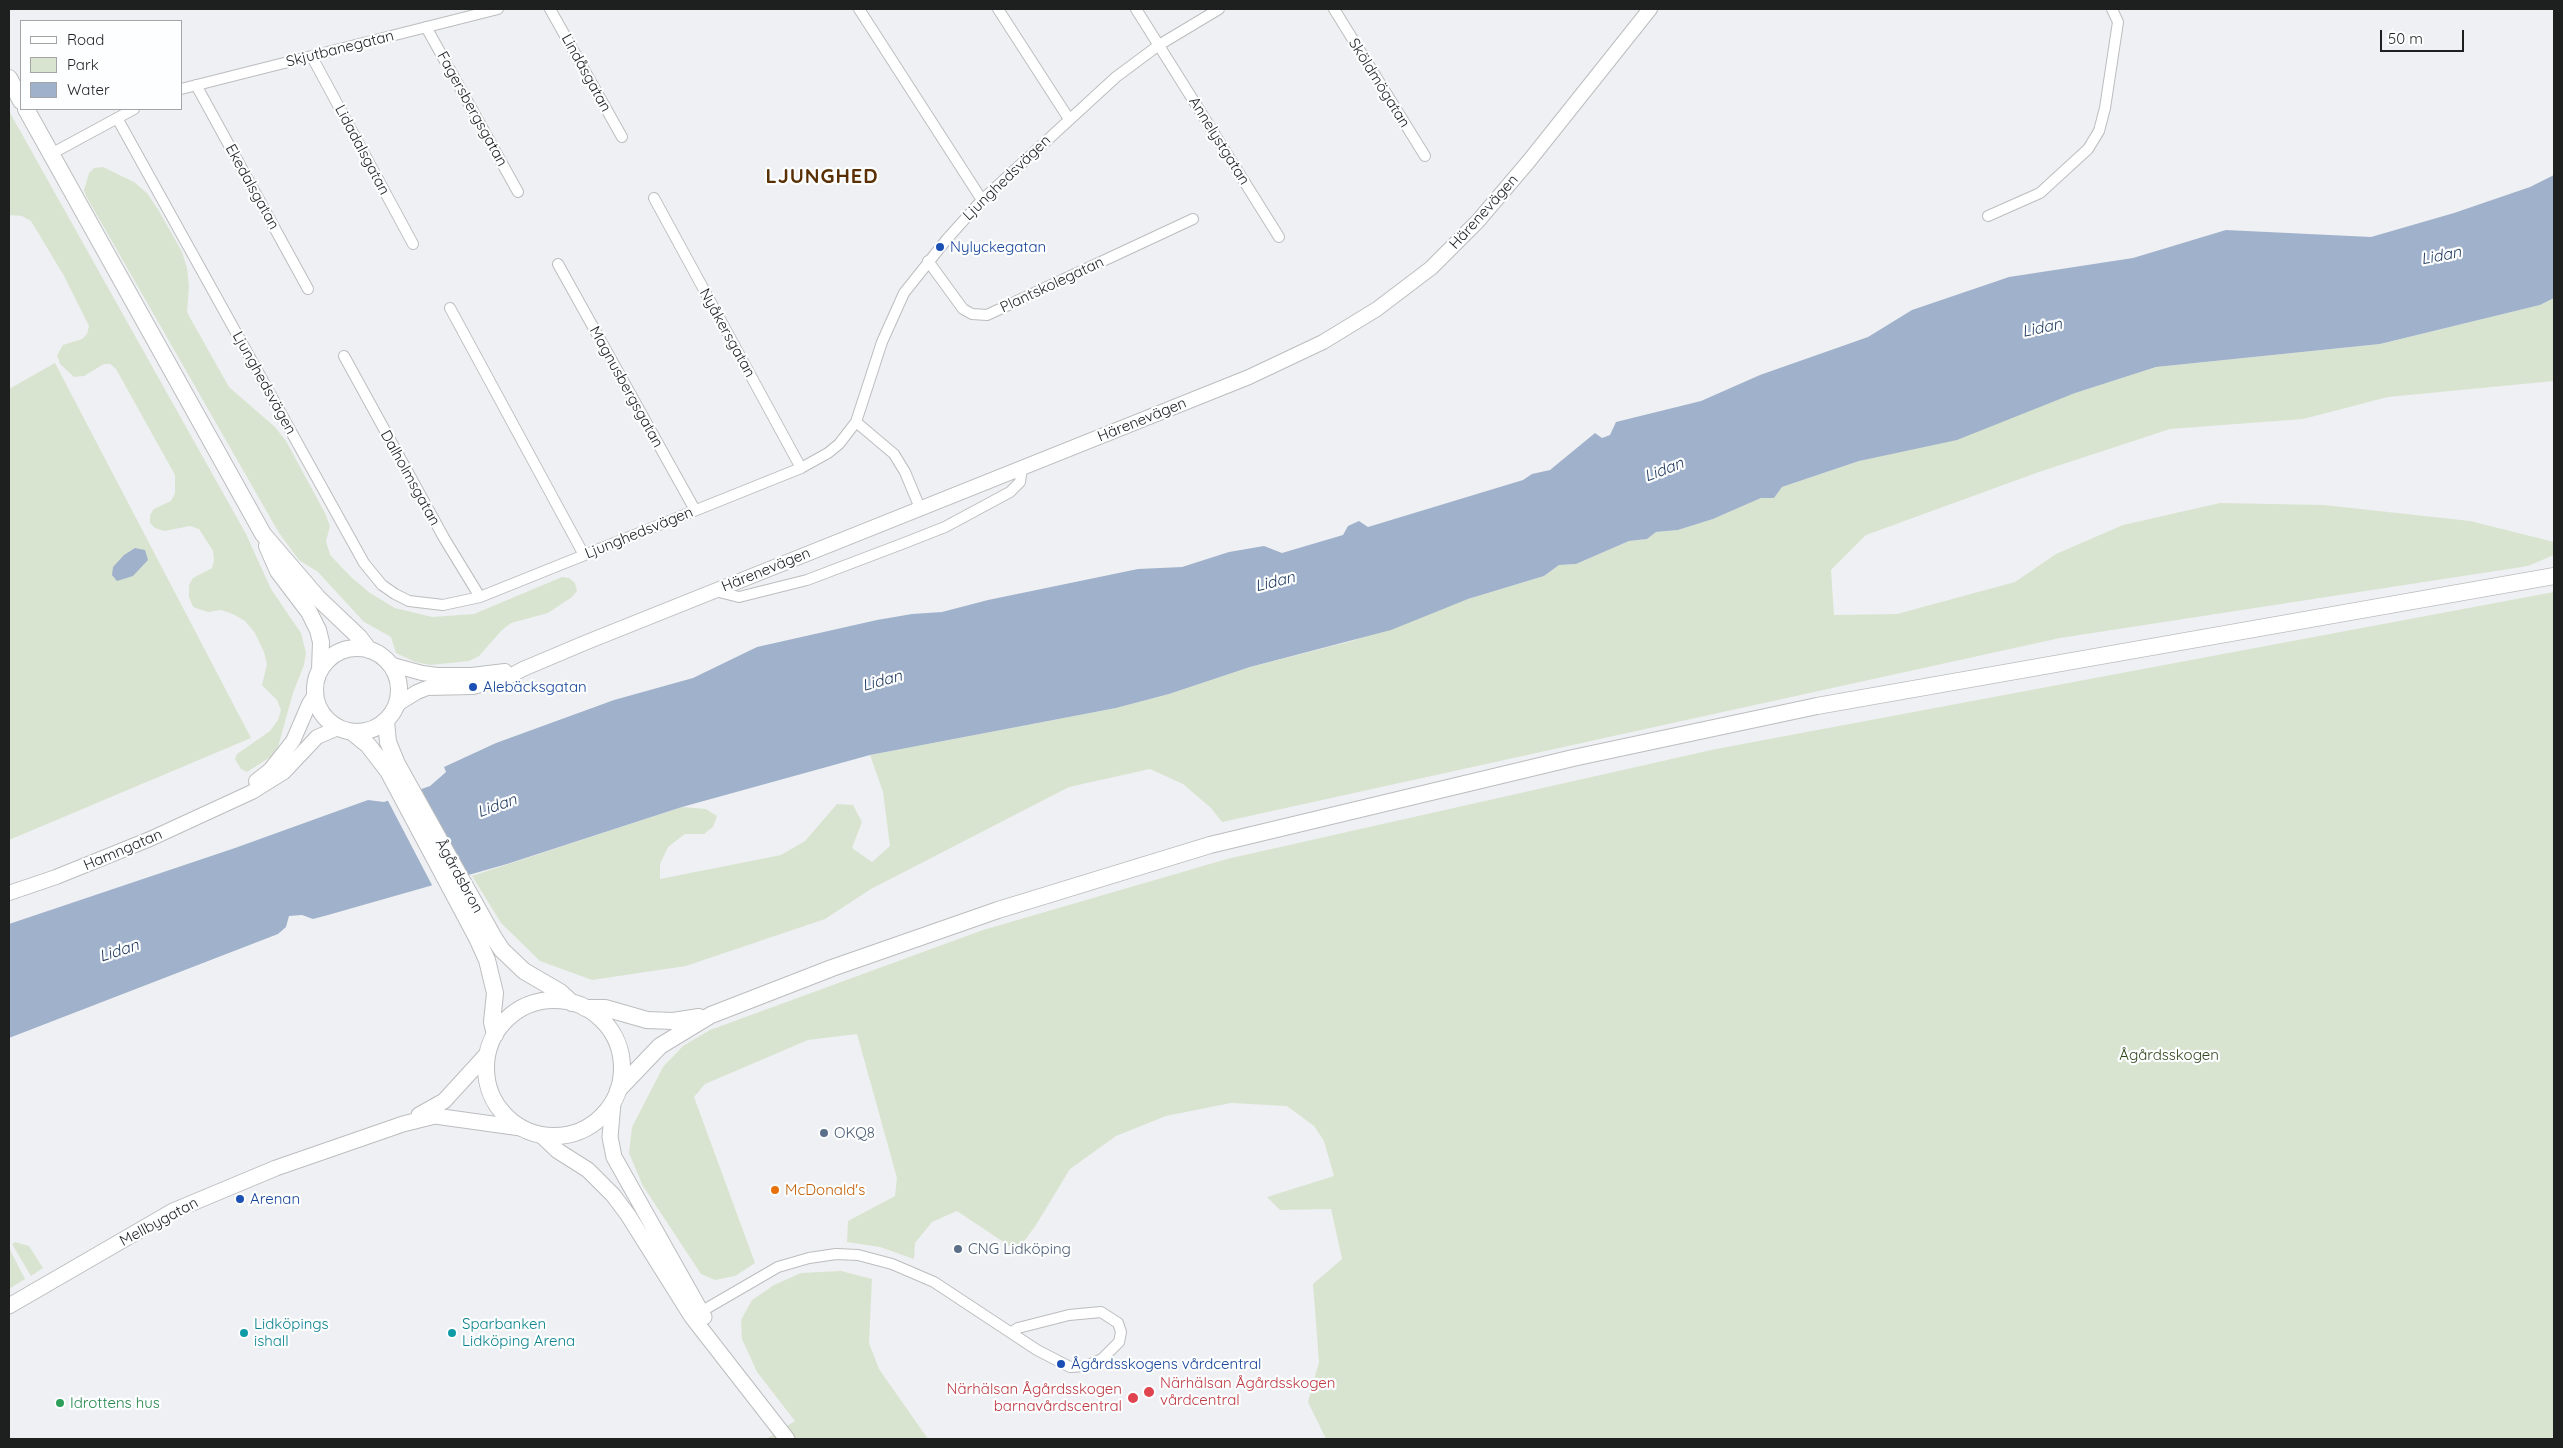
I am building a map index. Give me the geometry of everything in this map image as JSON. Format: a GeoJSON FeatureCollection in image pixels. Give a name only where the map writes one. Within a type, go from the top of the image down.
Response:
{"type":"FeatureCollection","features":[{"type":"Feature","properties":{"kind":"main road"},"geometry":{"type":"LineString","coordinates":[[9,78],[20,99]]}},
{"type":"Feature","properties":{"kind":"main road"},"geometry":{"type":"LineString","coordinates":[[27,110],[263,534],[318,598],[360,637],[369,650]]}},
{"type":"Feature","properties":{"kind":"main road"},"geometry":{"type":"LineString","coordinates":[[263,534],[269,554],[278,571],[309,612],[318,630],[321,642],[320,670],[315,695],[323,714],[345,730],[370,730],[386,721],[396,705],[398,683],[389,664],[378,654],[369,650],[352,649],[341,652],[327,661],[320,670]]}},
{"type":"Feature","properties":{"kind":"main road"},"geometry":{"type":"LineString","coordinates":[[711,1014],[665,1042],[594,1123],[569,1135],[541,1135],[521,1128],[511,1121],[495,1102],[487,1079],[487,1054],[494,1035],[503,1023],[528,1006],[549,1001],[605,1008],[627,1016],[673,1022],[711,1014],[832,968],[998,910],[1210,846],[1563,760],[1924,687],[2554,576]]}},
{"type":"Feature","properties":{"kind":"main road","name":"Ågårdsbron"},"geometry":{"type":"LineString","coordinates":[[386,721],[393,767],[471,911],[502,950],[524,970],[578,1005]]}},
{"type":"Feature","properties":{"kind":"main road","name":"Ågårdsbron"},"geometry":{"type":"LineString","coordinates":[[345,730],[368,745],[393,767]]}},
{"type":"Feature","properties":{"kind":"main road","name":"Ågårdsbron"},"geometry":{"type":"LineString","coordinates":[[471,911],[487,960],[495,993],[492,1022],[494,1035]]}},
{"type":"Feature","properties":{"kind":"main road"},"geometry":{"type":"LineString","coordinates":[[578,1005],[604,1022],[617,1043],[622,1066],[610,1137],[614,1157],[696,1314]]}},
{"type":"Feature","properties":{"kind":"main road","name":"Mellbygatan"},"geometry":{"type":"LineString","coordinates":[[403,1124],[444,1101],[487,1054]]}},
{"type":"Feature","properties":{"kind":"main road","name":"Mellbygatan"},"geometry":{"type":"LineString","coordinates":[[9,1306],[173,1211],[276,1168],[403,1124],[436,1116],[521,1128]]}},
{"type":"Feature","properties":{"kind":"main road"},"geometry":{"type":"LineString","coordinates":[[541,1135],[558,1151],[588,1170],[613,1195],[751,1392],[787,1439]]}},
{"type":"Feature","properties":{"kind":"street","name":"Skjutbanegatan"},"geometry":{"type":"LineString","coordinates":[[182,89],[498,9]]}},
{"type":"Feature","properties":{"kind":"street","name":"Lindåsgatan"},"geometry":{"type":"LineString","coordinates":[[550,9],[622,137]]}},
{"type":"Feature","properties":{"kind":"street"},"geometry":{"type":"LineString","coordinates":[[859,9],[982,200]]}},
{"type":"Feature","properties":{"kind":"street"},"geometry":{"type":"LineString","coordinates":[[998,9],[1069,119]]}},
{"type":"Feature","properties":{"kind":"street","name":"Annelystgatan"},"geometry":{"type":"LineString","coordinates":[[1136,9],[1279,237]]}},
{"type":"Feature","properties":{"kind":"street","name":"Ljunghedsvägen"},"geometry":{"type":"LineString","coordinates":[[117,118],[373,576],[395,594],[409,601],[443,605],[480,598],[801,468],[839,444],[856,422],[893,317],[912,281],[928,260],[982,200],[1116,77],[1159,45],[1219,9]]}},
{"type":"Feature","properties":{"kind":"street","name":"Sköldmögatan"},"geometry":{"type":"LineString","coordinates":[[1334,9],[1425,156]]}},
{"type":"Feature","properties":{"kind":"street","name":"Härenevägen"},"geometry":{"type":"LineString","coordinates":[[396,705],[427,688],[480,685],[506,678],[523,669],[715,591],[1249,377],[1324,342],[1378,309],[1431,268],[1478,221],[1535,154],[1650,9]]}},
{"type":"Feature","properties":{"kind":"street"},"geometry":{"type":"LineString","coordinates":[[1988,216],[2040,192],[2088,149],[2099,131],[2106,108],[2118,22],[2112,9]]}},
{"type":"Feature","properties":{"kind":"street","name":"Fagersbergsgatan"},"geometry":{"type":"LineString","coordinates":[[426,27],[518,192]]}},
{"type":"Feature","properties":{"kind":"street","name":"Lidadalsgatan"},"geometry":{"type":"LineString","coordinates":[[312,57],[413,244]]}},
{"type":"Feature","properties":{"kind":"street","name":"Ekedalsgatan"},"geometry":{"type":"LineString","coordinates":[[196,85],[308,288]]}},
{"type":"Feature","properties":{"kind":"street"},"geometry":{"type":"LineString","coordinates":[[51,154],[132,110]]}},
{"type":"Feature","properties":{"kind":"street","name":"Nyåkersgatan"},"geometry":{"type":"LineString","coordinates":[[654,198],[801,468]]}},
{"type":"Feature","properties":{"kind":"street","name":"Plantskolegatan"},"geometry":{"type":"LineString","coordinates":[[928,260],[964,309],[972,314],[987,315],[1193,219]]}},
{"type":"Feature","properties":{"kind":"street","name":"Magnusbergsgatan"},"geometry":{"type":"LineString","coordinates":[[558,264],[694,510]]}},
{"type":"Feature","properties":{"kind":"street"},"geometry":{"type":"LineString","coordinates":[[450,308],[584,555]]}},
{"type":"Feature","properties":{"kind":"street","name":"Dalholmsgatan"},"geometry":{"type":"LineString","coordinates":[[344,356],[444,538],[480,598]]}},
{"type":"Feature","properties":{"kind":"street"},"geometry":{"type":"LineString","coordinates":[[856,422],[879,439],[897,458],[920,508]]}},
{"type":"Feature","properties":{"kind":"street"},"geometry":{"type":"LineString","coordinates":[[715,591],[740,597],[807,580],[945,527],[1010,492],[1020,482],[1022,468]]}},
{"type":"Feature","properties":{"kind":"street","name":"Härenevägen"},"geometry":{"type":"LineString","coordinates":[[389,664],[422,674],[437,675],[472,675],[523,669]]}},
{"type":"Feature","properties":{"kind":"street"},"geometry":{"type":"LineString","coordinates":[[234,798],[270,770],[283,756],[293,741],[309,704],[315,695]]}},
{"type":"Feature","properties":{"kind":"street"},"geometry":{"type":"LineString","coordinates":[[234,798],[265,784],[284,772],[318,737],[345,730]]}},
{"type":"Feature","properties":{"kind":"street","name":"Hamngatan"},"geometry":{"type":"LineString","coordinates":[[9,893],[56,877],[150,839],[234,798]]}},
{"type":"Feature","properties":{"kind":"street"},"geometry":{"type":"LineString","coordinates":[[696,1314],[778,1267],[836,1254],[858,1255],[892,1264],[934,1282],[1061,1364],[1076,1368],[1102,1359],[1119,1342],[1121,1332],[1118,1323],[1101,1312],[1069,1315],[1018,1328],[1012,1332]]}},
{"type":"Feature","properties":{"kind":"green space"},"geometry":{"type":"Polygon","coordinates":[[[9,111],[246,534],[271,589],[301,633],[306,653],[304,665],[293,693],[278,747],[272,756],[247,772],[241,769],[235,759],[237,754],[270,731],[278,720],[281,710],[277,700],[262,685],[267,664],[264,652],[255,633],[245,621],[221,610],[208,612],[193,607],[189,597],[189,585],[193,578],[212,568],[214,561],[213,551],[199,529],[190,526],[164,531],[155,528],[150,523],[150,515],[154,509],[171,501],[175,493],[175,475],[116,369],[110,364],[104,364],[84,376],[74,377],[60,364],[57,355],[63,345],[82,339],[87,334],[89,326],[64,276],[31,221],[22,216],[9,215],[9,111]]]}},
{"type":"Feature","properties":{"kind":"green space"},"geometry":{"type":"Polygon","coordinates":[[[103,167],[134,182],[147,193],[159,211],[182,252],[187,268],[189,287],[187,312],[229,387],[275,427],[286,441],[325,513],[330,526],[326,541],[330,555],[351,577],[370,593],[395,608],[432,617],[474,614],[562,577],[569,578],[575,583],[577,591],[572,597],[548,613],[511,623],[502,630],[479,656],[469,661],[430,665],[415,662],[396,653],[391,637],[364,622],[318,572],[299,560],[279,533],[86,196],[84,190],[89,173],[94,168],[103,167]]]}},
{"type":"Feature","properties":{"kind":"green space"},"geometry":{"type":"Polygon","coordinates":[[[2554,298],[2554,381],[2388,397],[2303,419],[2170,429],[2039,472],[1866,535],[1831,570],[1834,615],[1897,614],[2015,582],[2056,554],[2123,525],[2220,503],[2324,505],[2470,521],[2554,542],[2554,555],[2528,566],[2060,638],[1222,822],[1211,808],[1183,784],[1150,769],[1069,787],[871,889],[825,919],[686,966],[592,980],[540,961],[501,923],[472,876],[682,807],[706,809],[717,816],[713,827],[704,834],[685,834],[668,847],[660,864],[660,879],[781,855],[805,841],[837,804],[853,805],[862,822],[852,848],[872,862],[890,846],[883,792],[870,755],[1116,708],[1169,694],[1250,667],[1352,641],[1468,599],[1544,576],[1559,565],[1576,564],[1629,541],[1647,539],[1656,532],[1678,530],[1713,519],[1761,498],[1774,498],[1782,487],[2156,367],[2380,344],[2540,305],[2554,298]]]}},
{"type":"Feature","properties":{"kind":"green space"},"geometry":{"type":"Polygon","coordinates":[[[55,363],[251,738],[9,840],[9,389],[55,363]]]}},
{"type":"Feature","properties":{"kind":"green space","name":"Ågårdsskogen"},"geometry":{"type":"Polygon","coordinates":[[[2554,592],[2554,1439],[1326,1439],[1308,1402],[1319,1362],[1313,1284],[1342,1259],[1331,1209],[1280,1210],[1267,1197],[1334,1176],[1324,1141],[1314,1126],[1287,1106],[1231,1103],[1166,1116],[1116,1136],[1070,1169],[1036,1225],[1017,1251],[957,1211],[932,1222],[915,1243],[914,1259],[880,1247],[847,1242],[848,1221],[895,1196],[897,1178],[857,1034],[808,1040],[705,1084],[694,1097],[755,1263],[735,1276],[715,1280],[701,1274],[643,1186],[629,1153],[632,1127],[663,1067],[683,1046],[710,1030],[983,930],[1227,859],[1716,749],[2554,592]]]}},
{"type":"Feature","properties":{"kind":"green space"},"geometry":{"type":"Polygon","coordinates":[[[15,1242],[29,1246],[43,1268],[31,1276],[12,1244],[15,1242]]]}},
{"type":"Feature","properties":{"kind":"green space"},"geometry":{"type":"Polygon","coordinates":[[[9,1248],[25,1279],[9,1289],[9,1248]]]}},
{"type":"Feature","properties":{"kind":"green space"},"geometry":{"type":"Polygon","coordinates":[[[841,1271],[872,1279],[869,1343],[879,1369],[928,1439],[766,1439],[795,1421],[757,1372],[742,1339],[741,1320],[752,1300],[774,1285],[801,1273],[841,1271]]]}},
{"type":"Feature","properties":{"kind":"water","name":"Lidan"},"geometry":{"type":"Polygon","coordinates":[[[2554,175],[2554,298],[2540,305],[2380,344],[2156,367],[2075,393],[1957,440],[1859,461],[1782,487],[1774,498],[1761,498],[1713,519],[1678,530],[1656,532],[1647,539],[1629,541],[1576,564],[1559,565],[1544,576],[1468,599],[1391,630],[1250,667],[1169,694],[1116,708],[870,755],[682,807],[507,864],[328,915],[313,919],[302,915],[289,916],[286,927],[278,934],[9,1038],[9,924],[235,848],[368,800],[384,802],[430,786],[446,772],[444,767],[496,743],[614,700],[693,678],[757,647],[877,620],[912,614],[942,612],[988,600],[1138,569],[1182,567],[1229,552],[1264,546],[1282,553],[1343,535],[1348,526],[1359,521],[1368,527],[1523,480],[1532,474],[1550,470],[1595,433],[1602,438],[1610,435],[1616,422],[1701,401],[1760,375],[1868,337],[1912,310],[2009,277],[2133,258],[2226,230],[2371,237],[2454,213],[2530,187],[2554,175]]]}},
{"type":"Feature","properties":{"kind":"water"},"geometry":{"type":"Polygon","coordinates":[[[135,548],[145,550],[148,560],[133,576],[117,581],[112,575],[113,567],[124,555],[135,548]]]}},
{"type":"Feature","properties":{"kind":"pier"},"geometry":{"type":"Polygon","coordinates":[[[419,787],[467,878],[433,887],[387,799],[419,787]]]}},
{"type":"Feature","properties":{"kind":"place","name":"Nylyckegatan"},"geometry":{"type":"Point","coordinates":[940,247]}},
{"type":"Feature","properties":{"kind":"place","name":"Alebäcksgatan"},"geometry":{"type":"Point","coordinates":[473,687]}},
{"type":"Feature","properties":{"kind":"place","name":"OKQ8"},"geometry":{"type":"Point","coordinates":[824,1133]}},
{"type":"Feature","properties":{"kind":"place","name":"McDonald's"},"geometry":{"type":"Point","coordinates":[775,1190]}},
{"type":"Feature","properties":{"kind":"place","name":"Arenan"},"geometry":{"type":"Point","coordinates":[240,1199]}},
{"type":"Feature","properties":{"kind":"place","name":"CNG Lidköping"},"geometry":{"type":"Point","coordinates":[958,1249]}},
{"type":"Feature","properties":{"kind":"place","name":"Lidköpings ishall"},"geometry":{"type":"Point","coordinates":[244,1333]}},
{"type":"Feature","properties":{"kind":"place","name":"Sparbanken Lidköping Arena"},"geometry":{"type":"Point","coordinates":[452,1333]}},
{"type":"Feature","properties":{"kind":"place","name":"Ågårdsskogens vårdcentral"},"geometry":{"type":"Point","coordinates":[1061,1364]}},
{"type":"Feature","properties":{"kind":"place","name":"Närhälsan Ågårdsskogen vårdcentral"},"geometry":{"type":"Point","coordinates":[1149,1392]}},
{"type":"Feature","properties":{"kind":"place","name":"Närhälsan Ågårdsskogen barnavårdscentral"},"geometry":{"type":"Point","coordinates":[1133,1398]}},
{"type":"Feature","properties":{"kind":"place","name":"Idrottens hus"},"geometry":{"type":"Point","coordinates":[60,1403]}},
{"type":"Feature","properties":{"kind":"district","name":"LJUNGHED"},"geometry":{"type":"Point","coordinates":[822,177]}}]}
